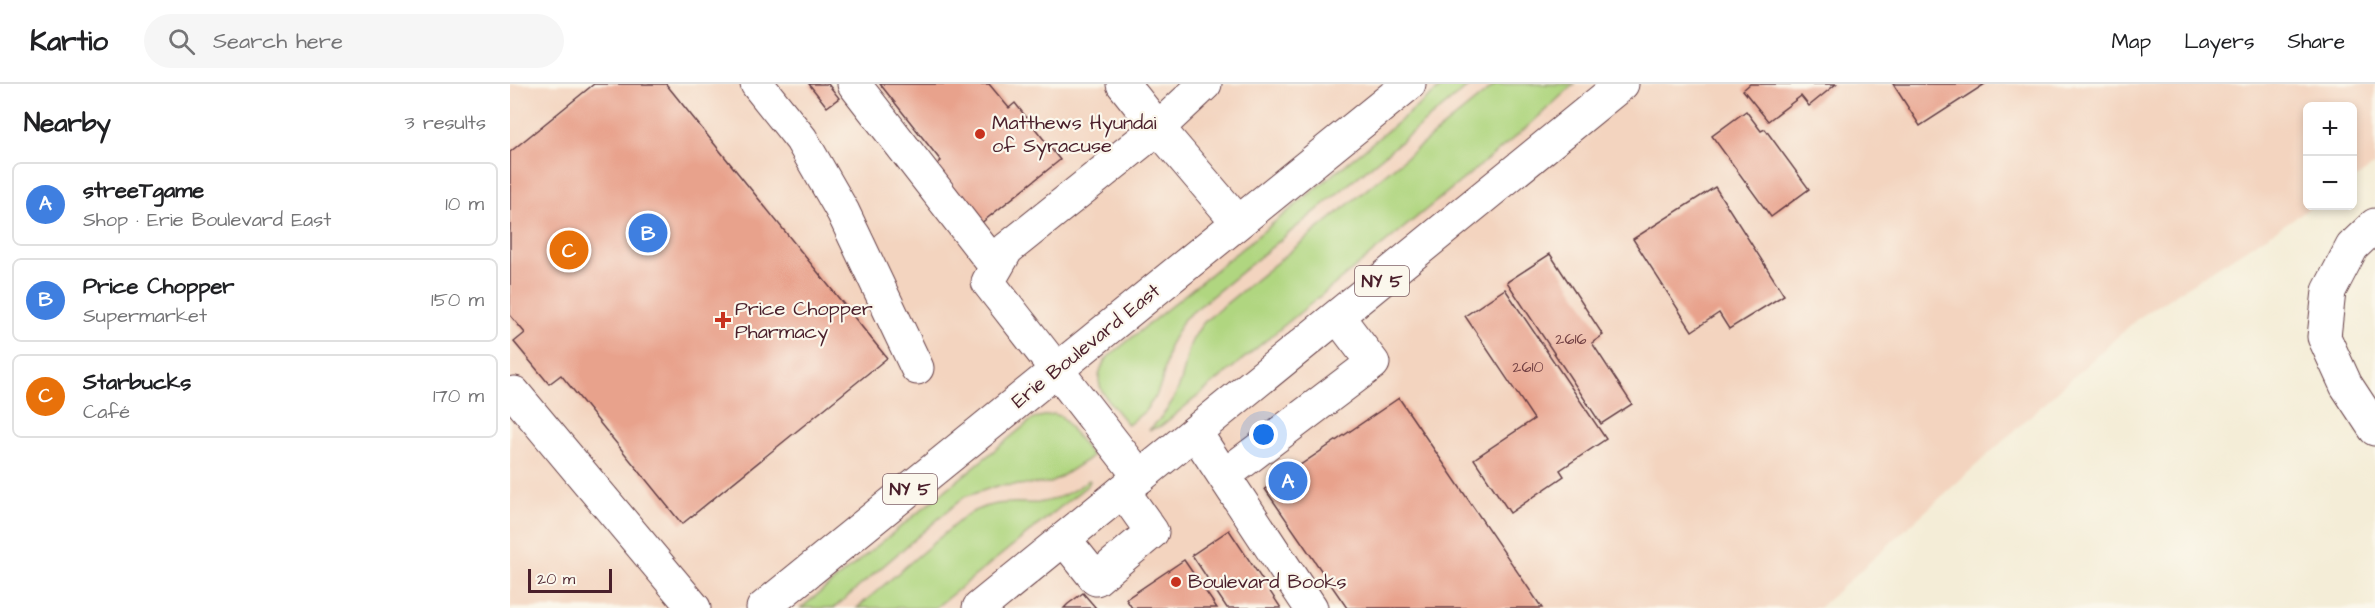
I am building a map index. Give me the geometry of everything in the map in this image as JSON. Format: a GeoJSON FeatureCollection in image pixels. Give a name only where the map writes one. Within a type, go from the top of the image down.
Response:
{"type":"FeatureCollection","features":[{"type":"Feature","properties":{"kind":"main road"},"geometry":{"type":"LineString","coordinates":[[758,84],[801,139],[838,203],[917,368]]}},
{"type":"Feature","properties":{"kind":"main road"},"geometry":{"type":"LineString","coordinates":[[854,84],[996,267]]}},
{"type":"Feature","properties":{"kind":"main road"},"geometry":{"type":"LineString","coordinates":[[1123,84],[1238,222]]}},
{"type":"Feature","properties":{"kind":"main road"},"geometry":{"type":"LineString","coordinates":[[1064,538],[1096,579],[1152,532],[1132,484],[1057,369],[988,282],[1007,249],[1158,128],[1205,84]]}},
{"type":"Feature","properties":{"kind":"main road","name":"Erie Boulevard East"},"geometry":{"type":"LineString","coordinates":[[763,608],[1409,84]]}},
{"type":"Feature","properties":{"kind":"main road","name":"NY 5"},"geometry":{"type":"LineString","coordinates":[[979,608],[1620,86]]}},
{"type":"Feature","properties":{"kind":"main road"},"geometry":{"type":"LineString","coordinates":[[2375,225],[2352,247],[2329,291],[2324,337],[2346,385],[2375,429]]}},
{"type":"Feature","properties":{"kind":"main road"},"geometry":{"type":"LineString","coordinates":[[1225,475],[1373,363],[1338,316]]}},
{"type":"Feature","properties":{"kind":"main road"},"geometry":{"type":"LineString","coordinates":[[511,392],[693,608]]}},
{"type":"Feature","properties":{"kind":"main road"},"geometry":{"type":"LineString","coordinates":[[1195,432],[1311,608]]}},
{"type":"Feature","properties":{"kind":"shaded area"},"geometry":{"type":"Polygon","coordinates":[[[510,84],[2375,84],[2375,165],[2357,177],[2357,102],[2303,102],[2303,210],[2307,210],[2137,319],[1819,608],[510,608],[510,84]]]}},
{"type":"Feature","properties":{"kind":"green space"},"geometry":{"type":"Polygon","coordinates":[[[1445,84],[1471,84],[1184,319],[1169,346],[1162,381],[1156,396],[1145,411],[1128,425],[1108,401],[1100,385],[1099,376],[1108,357],[1445,84]]]}},
{"type":"Feature","properties":{"kind":"green space"},"geometry":{"type":"Polygon","coordinates":[[[1496,84],[1574,84],[1526,128],[1161,426],[1149,430],[1163,415],[1173,399],[1179,387],[1193,339],[1205,321],[1496,84]]]}},
{"type":"Feature","properties":{"kind":"green space"},"geometry":{"type":"Polygon","coordinates":[[[1054,414],[1062,417],[1092,456],[1051,483],[997,486],[964,497],[834,608],[801,608],[1034,418],[1054,414]]]}},
{"type":"Feature","properties":{"kind":"green space"},"geometry":{"type":"Polygon","coordinates":[[[1089,480],[1088,485],[935,608],[857,608],[970,513],[998,504],[1038,503],[1052,500],[1071,492],[1089,480]]]}},
{"type":"Feature","properties":{"kind":"building"},"geometry":{"type":"Polygon","coordinates":[[[594,84],[666,84],[887,358],[682,524],[561,375],[549,384],[514,342],[525,333],[510,315],[510,152],[594,84]]]}},
{"type":"Feature","properties":{"kind":"building"},"geometry":{"type":"Polygon","coordinates":[[[809,84],[828,84],[839,98],[827,107],[809,84]]]}},
{"type":"Feature","properties":{"kind":"building","name":"Matthews Hyundai of Syracuse"},"geometry":{"type":"Polygon","coordinates":[[[880,84],[989,84],[1009,108],[1015,103],[1060,160],[980,224],[934,167],[941,161],[880,84]]]}},
{"type":"Feature","properties":{"kind":"building"},"geometry":{"type":"Polygon","coordinates":[[[1750,84],[1836,84],[1809,106],[1801,96],[1768,121],[1743,90],[1750,84]]]}},
{"type":"Feature","properties":{"kind":"building"},"geometry":{"type":"Polygon","coordinates":[[[1893,84],[1985,84],[1920,126],[1893,84]]]}},
{"type":"Feature","properties":{"kind":"building"},"geometry":{"type":"Polygon","coordinates":[[[1746,111],[1761,131],[1765,129],[1809,189],[1771,217],[1712,136],[1746,111]]]}},
{"type":"Feature","properties":{"kind":"building"},"geometry":{"type":"Polygon","coordinates":[[[1715,187],[1784,295],[1729,329],[1719,313],[1692,331],[1633,239],[1715,187]]]}},
{"type":"Feature","properties":{"kind":"building"},"geometry":{"type":"Polygon","coordinates":[[[1550,254],[1603,335],[1592,343],[1632,404],[1601,424],[1507,282],[1550,254]]]}},
{"type":"Feature","properties":{"kind":"building"},"geometry":{"type":"Polygon","coordinates":[[[1505,289],[1606,439],[1560,470],[1564,476],[1510,513],[1474,459],[1534,419],[1465,316],[1505,289]]]}},
{"type":"Feature","properties":{"kind":"building"},"geometry":{"type":"Polygon","coordinates":[[[1399,398],[1542,608],[1347,608],[1265,489],[1399,398]]]}},
{"type":"Feature","properties":{"kind":"building"},"geometry":{"type":"Polygon","coordinates":[[[1229,530],[1281,608],[1227,608],[1192,555],[1229,530]]]}},
{"type":"Feature","properties":{"kind":"building"},"geometry":{"type":"Polygon","coordinates":[[[1184,560],[1217,608],[1132,608],[1126,599],[1184,560]]]}},
{"type":"Feature","properties":{"kind":"building"},"geometry":{"type":"Polygon","coordinates":[[[1083,593],[1096,608],[1064,608],[1068,604],[1083,593]]]}},
{"type":"Feature","properties":{"kind":"place","name":"Matthews Hyundai of Syracuse"},"geometry":{"type":"Point","coordinates":[980,134]}},
{"type":"Feature","properties":{"kind":"place","name":"Price Chopper"},"geometry":{"type":"Point","coordinates":[648,233]}},
{"type":"Feature","properties":{"kind":"place","name":"Starbucks"},"geometry":{"type":"Point","coordinates":[569,250]}},
{"type":"Feature","properties":{"kind":"place","name":"Price Chopper Pharmacy"},"geometry":{"type":"Point","coordinates":[723,320]}},
{"type":"Feature","properties":{"kind":"place","name":"streeTgame"},"geometry":{"type":"Point","coordinates":[1288,481]}},
{"type":"Feature","properties":{"kind":"place","name":"Boulevard Books"},"geometry":{"type":"Point","coordinates":[1176,582]}}]}
